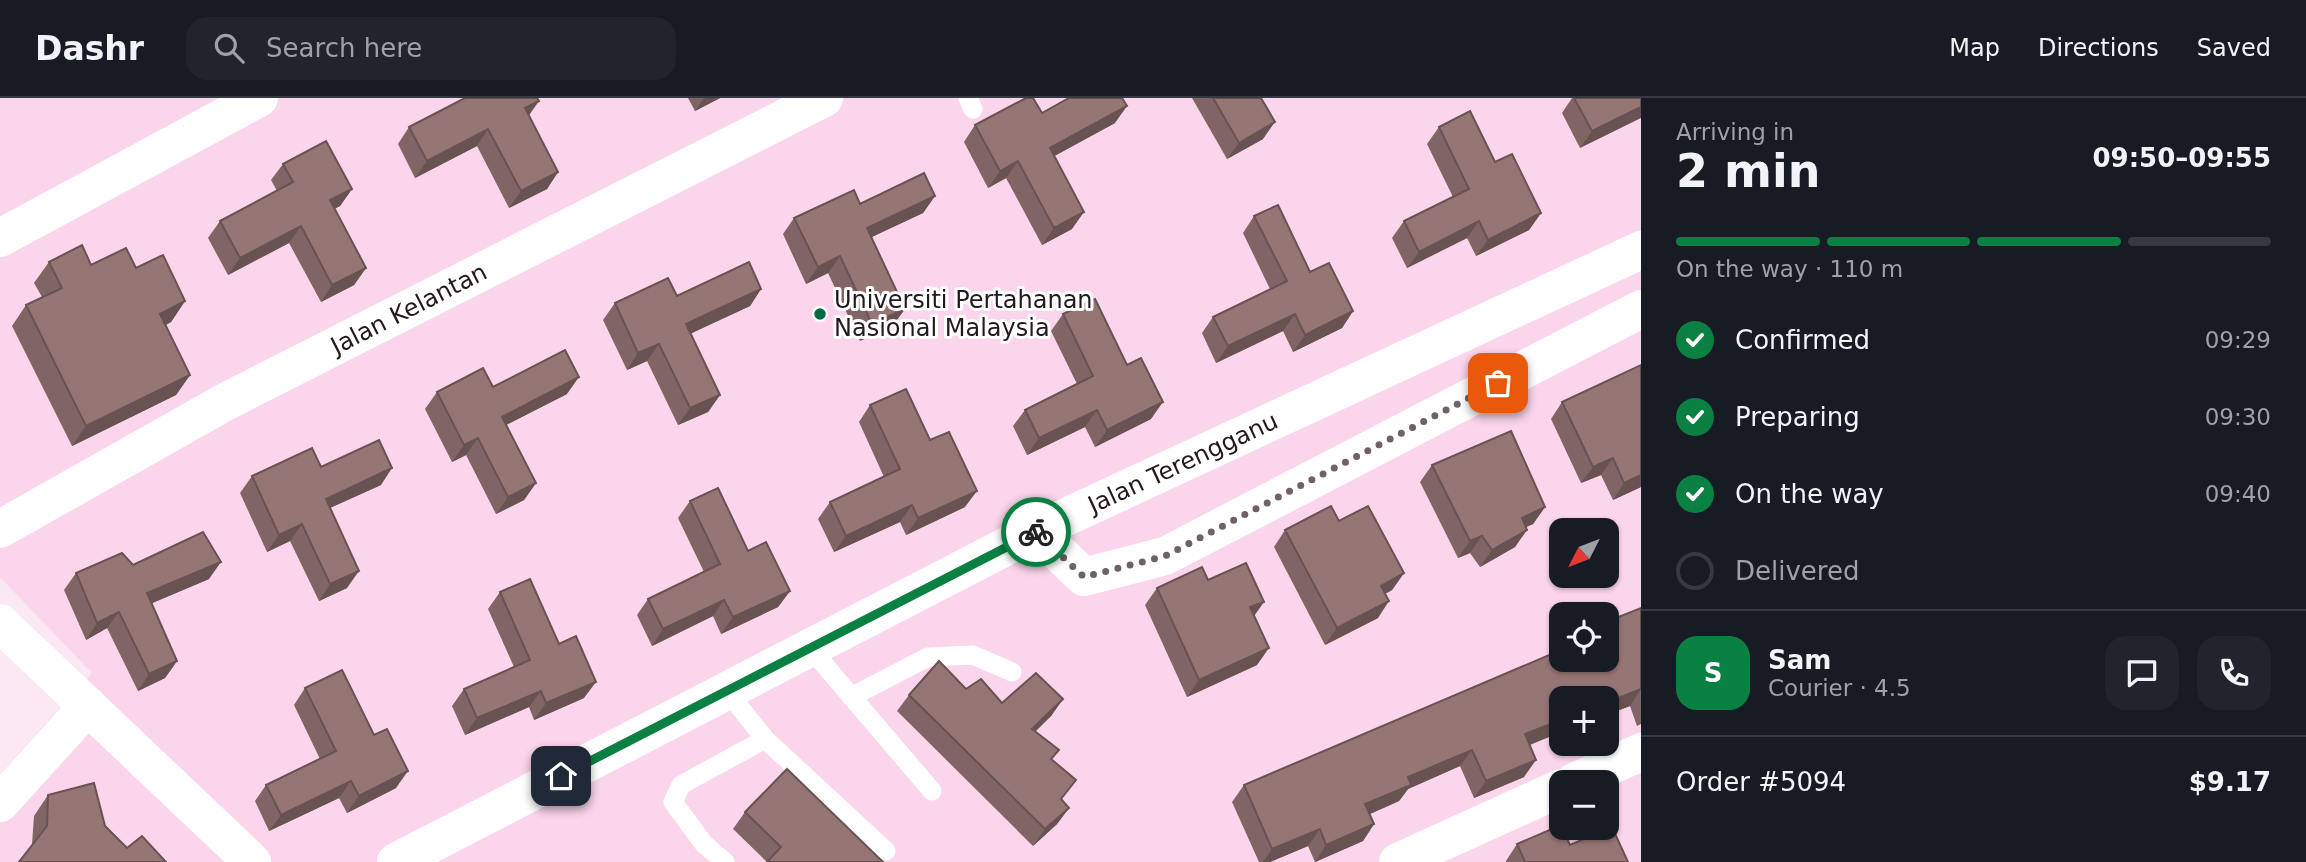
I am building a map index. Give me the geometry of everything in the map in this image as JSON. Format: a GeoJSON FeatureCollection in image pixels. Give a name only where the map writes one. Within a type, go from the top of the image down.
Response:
{"type":"FeatureCollection","features":[{"type":"Feature","properties":{"kind":"street"},"geometry":{"type":"LineString","coordinates":[[0,238],[259,98]]}},
{"type":"Feature","properties":{"kind":"street","name":"Jalan Kelantan"},"geometry":{"type":"LineString","coordinates":[[0,529],[225,402],[824,98]]}},
{"type":"Feature","properties":{"kind":"street","name":"Jalan Terengganu"},"geometry":{"type":"LineString","coordinates":[[396,862],[1035,531],[1641,250]]}},
{"type":"Feature","properties":{"kind":"street"},"geometry":{"type":"LineString","coordinates":[[1035,531],[1084,577],[1165,556],[1641,309]]}},
{"type":"Feature","properties":{"kind":"street"},"geometry":{"type":"LineString","coordinates":[[0,623],[252,862]]}},
{"type":"Feature","properties":{"kind":"street"},"geometry":{"type":"LineString","coordinates":[[0,803],[88,706]]}},
{"type":"Feature","properties":{"kind":"street"},"geometry":{"type":"LineString","coordinates":[[1601,770],[1641,752]]}},
{"type":"Feature","properties":{"kind":"street"},"geometry":{"type":"LineString","coordinates":[[1398,862],[1549,793]]}},
{"type":"Feature","properties":{"kind":"lane"},"geometry":{"type":"LineString","coordinates":[[810,648],[932,791]]}},
{"type":"Feature","properties":{"kind":"lane"},"geometry":{"type":"LineString","coordinates":[[851,697],[928,657],[973,655],[1012,672]]}},
{"type":"Feature","properties":{"kind":"lane"},"geometry":{"type":"LineString","coordinates":[[727,691],[765,739],[886,851]]}},
{"type":"Feature","properties":{"kind":"lane"},"geometry":{"type":"LineString","coordinates":[[725,862],[704,844],[673,802],[681,785],[765,739]]}},
{"type":"Feature","properties":{"kind":"shaded area","name":"Universiti Pertahanan Nasional Malaysia"},"geometry":{"type":"Polygon","coordinates":[[[0,98],[1641,98],[1641,862],[0,862],[0,774],[92,673],[0,577],[0,98]]]}},
{"type":"Feature","properties":{"kind":"building"},"geometry":{"type":"Polygon","coordinates":[[[465,98],[537,98],[539,101],[525,108],[558,172],[521,191],[488,129],[427,161],[409,127],[465,98]]]}},
{"type":"Feature","properties":{"kind":"building"},"geometry":{"type":"Polygon","coordinates":[[[1026,98],[1033,98],[1042,113],[1069,98],[1122,98],[1127,106],[1050,148],[1084,212],[1054,228],[1018,161],[1000,171],[975,125],[1026,98]]]}},
{"type":"Feature","properties":{"kind":"building"},"geometry":{"type":"Polygon","coordinates":[[[1213,98],[1261,98],[1275,122],[1239,143],[1213,98]]]}},
{"type":"Feature","properties":{"kind":"building"},"geometry":{"type":"Polygon","coordinates":[[[1574,98],[1641,98],[1641,107],[1592,131],[1574,98]]]}},
{"type":"Feature","properties":{"kind":"building"},"geometry":{"type":"Polygon","coordinates":[[[1470,111],[1495,162],[1512,154],[1541,213],[1488,240],[1479,221],[1419,252],[1404,221],[1469,189],[1439,127],[1470,111]]]}},
{"type":"Feature","properties":{"kind":"building"},"geometry":{"type":"Polygon","coordinates":[[[326,141],[352,189],[330,200],[366,268],[332,285],[301,226],[240,258],[220,221],[293,182],[283,164],[326,141]]]}},
{"type":"Feature","properties":{"kind":"building"},"geometry":{"type":"Polygon","coordinates":[[[924,173],[935,196],[867,228],[905,309],[872,324],[840,256],[818,267],[794,218],[854,190],[860,204],[924,173]]]}},
{"type":"Feature","properties":{"kind":"building"},"geometry":{"type":"Polygon","coordinates":[[[1278,205],[1310,272],[1329,263],[1353,311],[1305,335],[1295,314],[1228,346],[1213,317],[1287,281],[1254,216],[1278,205]]]}},
{"type":"Feature","properties":{"kind":"building"},"geometry":{"type":"Polygon","coordinates":[[[82,245],[91,265],[126,248],[136,268],[163,255],[185,301],[160,314],[190,375],[86,426],[26,305],[62,288],[49,262],[82,245]]]}},
{"type":"Feature","properties":{"kind":"building"},"geometry":{"type":"Polygon","coordinates":[[[749,262],[761,289],[686,324],[720,395],[690,408],[659,344],[638,353],[615,303],[668,278],[677,296],[749,262]]]}},
{"type":"Feature","properties":{"kind":"building"},"geometry":{"type":"Polygon","coordinates":[[[1095,299],[1127,365],[1141,358],[1163,402],[1107,430],[1097,410],[1039,438],[1025,410],[1093,376],[1063,314],[1095,299]]]}},
{"type":"Feature","properties":{"kind":"building"},"geometry":{"type":"Polygon","coordinates":[[[565,350],[579,377],[502,417],[536,483],[508,497],[478,438],[464,445],[437,392],[483,368],[493,387],[565,350]]]}},
{"type":"Feature","properties":{"kind":"building"},"geometry":{"type":"Polygon","coordinates":[[[1641,365],[1641,475],[1624,483],[1613,458],[1593,467],[1562,402],[1641,365]]]}},
{"type":"Feature","properties":{"kind":"building"},"geometry":{"type":"Polygon","coordinates":[[[906,389],[930,440],[949,432],[977,491],[918,518],[912,505],[846,536],[830,502],[900,469],[870,405],[906,389]]]}},
{"type":"Feature","properties":{"kind":"building"},"geometry":{"type":"Polygon","coordinates":[[[1511,431],[1545,507],[1522,518],[1527,530],[1492,550],[1482,536],[1470,541],[1432,465],[1511,431]]]}},
{"type":"Feature","properties":{"kind":"building"},"geometry":{"type":"Polygon","coordinates":[[[379,440],[392,468],[326,499],[359,571],[330,584],[302,524],[279,535],[252,476],[312,448],[321,467],[379,440]]]}},
{"type":"Feature","properties":{"kind":"building"},"geometry":{"type":"Polygon","coordinates":[[[718,488],[748,551],[766,542],[790,591],[733,617],[724,600],[663,629],[648,599],[720,564],[690,501],[718,488]]]}},
{"type":"Feature","properties":{"kind":"building"},"geometry":{"type":"Polygon","coordinates":[[[1331,506],[1339,521],[1368,506],[1404,573],[1381,586],[1389,601],[1337,628],[1285,530],[1331,506]]]}},
{"type":"Feature","properties":{"kind":"building"},"geometry":{"type":"Polygon","coordinates":[[[203,532],[221,562],[147,593],[177,661],[149,674],[119,612],[97,623],[76,573],[122,553],[133,565],[203,532]]]}},
{"type":"Feature","properties":{"kind":"building"},"geometry":{"type":"Polygon","coordinates":[[[1246,563],[1264,602],[1250,607],[1269,648],[1199,680],[1157,588],[1202,567],[1208,580],[1246,563]]]}},
{"type":"Feature","properties":{"kind":"building"},"geometry":{"type":"Polygon","coordinates":[[[530,579],[559,644],[576,636],[596,682],[546,703],[541,691],[477,718],[464,689],[530,660],[500,592],[530,579]]]}},
{"type":"Feature","properties":{"kind":"building"},"geometry":{"type":"Polygon","coordinates":[[[1641,608],[1641,689],[1619,698],[1619,686],[1549,686],[1549,725],[1525,734],[1536,760],[1486,781],[1472,750],[1408,777],[1411,785],[1365,804],[1374,824],[1326,845],[1320,829],[1272,849],[1244,785],[1549,655],[1549,672],[1619,672],[1619,617],[1641,608]]]}},
{"type":"Feature","properties":{"kind":"building"},"geometry":{"type":"Polygon","coordinates":[[[939,661],[966,689],[981,679],[1002,703],[1036,673],[1063,699],[1032,729],[1059,750],[1051,759],[1076,780],[1061,799],[1069,808],[1045,829],[909,695],[939,661]]]}},
{"type":"Feature","properties":{"kind":"building"},"geometry":{"type":"Polygon","coordinates":[[[342,670],[374,735],[387,729],[408,771],[359,796],[351,781],[281,815],[266,785],[336,751],[305,688],[342,670]]]}},
{"type":"Feature","properties":{"kind":"building"},"geometry":{"type":"Polygon","coordinates":[[[787,769],[883,862],[767,862],[781,847],[745,812],[787,769]]]}},
{"type":"Feature","properties":{"kind":"building"},"geometry":{"type":"Polygon","coordinates":[[[94,783],[105,826],[127,848],[142,836],[166,862],[19,862],[47,826],[48,795],[94,783]]]}},
{"type":"Feature","properties":{"kind":"building"},"geometry":{"type":"Polygon","coordinates":[[[1549,830],[1549,840],[1568,840],[1570,845],[1582,840],[1618,840],[1628,862],[1525,862],[1517,844],[1549,830]]]}},
{"type":"Feature","properties":{"kind":"way so far"},"geometry":{"type":"LineString","coordinates":[[1036,532],[1084,577],[1165,556],[1498,383]]}},
{"type":"Feature","properties":{"kind":"place","name":"Universiti Pertahanan Nasional Malaysia"},"geometry":{"type":"Point","coordinates":[820,314]}},
{"type":"Feature","properties":{"kind":"route"},"geometry":{"type":"LineString","coordinates":[[561,776],[1036,532]]}}]}
